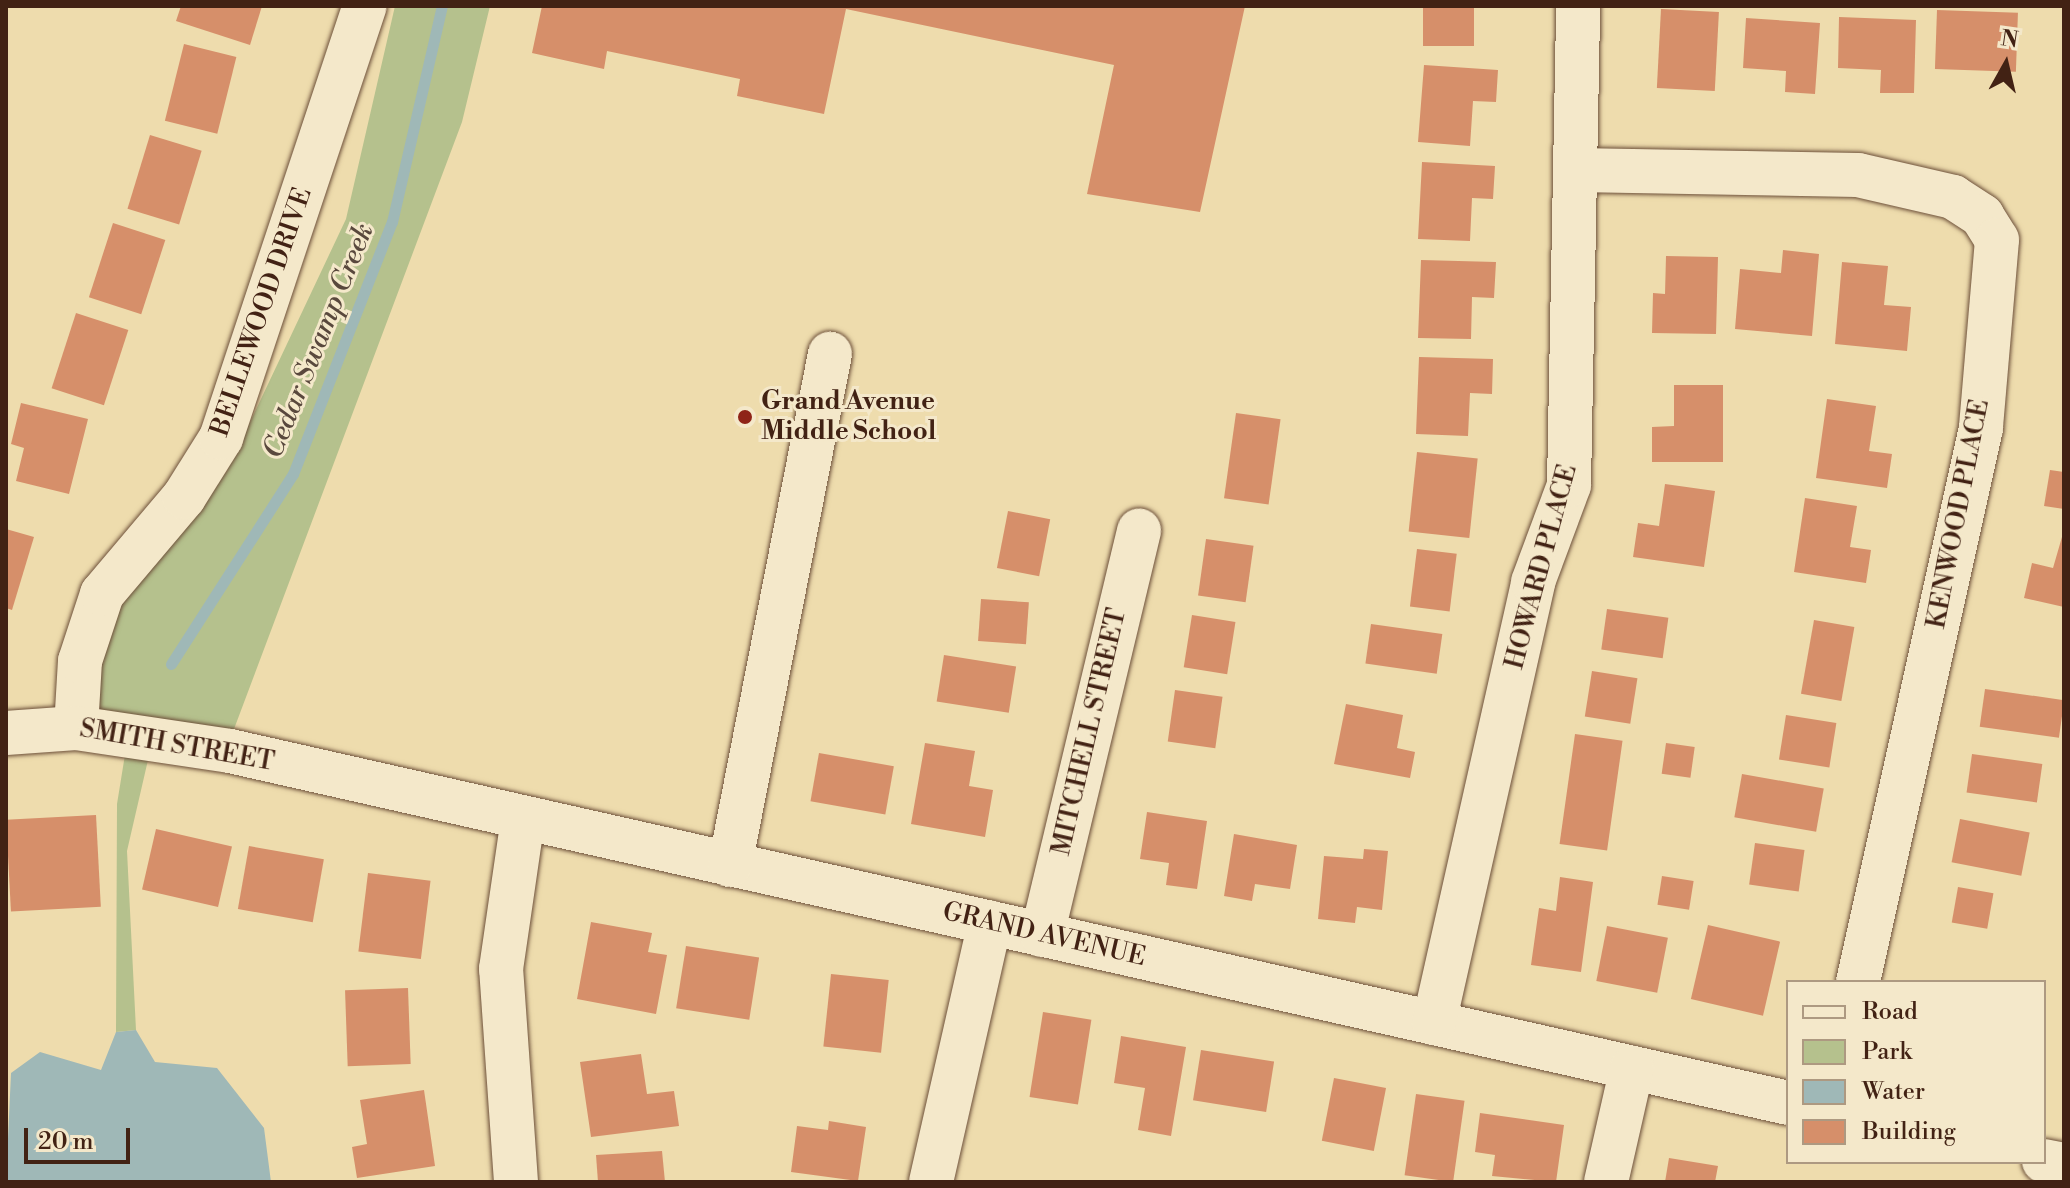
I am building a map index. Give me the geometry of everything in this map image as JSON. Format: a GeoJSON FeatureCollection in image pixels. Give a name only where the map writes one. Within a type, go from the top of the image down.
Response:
{"type":"FeatureCollection","features":[{"type":"Feature","properties":{"kind":"street","name":"BELLEWOOD DRIVE"},"geometry":{"type":"LineString","coordinates":[[76,728],[80,661],[102,594],[184,497],[221,438],[365,6]]}},
{"type":"Feature","properties":{"kind":"street","name":"HOWARD PLACE"},"geometry":{"type":"LineString","coordinates":[[1434,1023],[1533,582],[1569,485],[1578,6]]}},
{"type":"Feature","properties":{"kind":"street","name":"KENWOOD PLACE"},"geometry":{"type":"LineString","coordinates":[[1576,170],[1858,175],[1953,197],[1982,216],[1997,240],[1981,428],[1858,980]]}},
{"type":"Feature","properties":{"kind":"street"},"geometry":{"type":"LineString","coordinates":[[730,865],[830,354]]}},
{"type":"Feature","properties":{"kind":"street","name":"MITCHELL STREET"},"geometry":{"type":"LineString","coordinates":[[1042,935],[1139,530]]}},
{"type":"Feature","properties":{"kind":"street","name":"SMITH STREET"},"geometry":{"type":"LineString","coordinates":[[6,733],[76,728],[301,768]]}},
{"type":"Feature","properties":{"kind":"street","name":"GRAND AVENUE"},"geometry":{"type":"LineString","coordinates":[[301,768],[1786,1103]]}},
{"type":"Feature","properties":{"kind":"street"},"geometry":{"type":"LineString","coordinates":[[516,1182],[501,969],[523,818]]}},
{"type":"Feature","properties":{"kind":"street"},"geometry":{"type":"LineString","coordinates":[[931,1182],[990,923]]}},
{"type":"Feature","properties":{"kind":"street"},"geometry":{"type":"LineString","coordinates":[[1606,1182],[1632,1068]]}},
{"type":"Feature","properties":{"kind":"green space"},"geometry":{"type":"Polygon","coordinates":[[[395,6],[490,6],[462,122],[228,745],[154,734],[127,851],[136,1030],[116,1032],[117,804],[129,730],[82,724],[94,631],[227,471],[346,219],[395,6]]]}},
{"type":"Feature","properties":{"kind":"water"},"geometry":{"type":"Polygon","coordinates":[[[136,1030],[155,1062],[217,1068],[264,1128],[271,1182],[6,1182],[11,1073],[40,1052],[101,1070],[116,1032],[136,1030]]]}},
{"type":"Feature","properties":{"kind":"building"},"geometry":{"type":"Polygon","coordinates":[[[181,6],[262,6],[250,45],[176,21],[181,6]]]}},
{"type":"Feature","properties":{"kind":"building"},"geometry":{"type":"Polygon","coordinates":[[[542,6],[1245,6],[1200,212],[1087,194],[1114,65],[846,9],[824,114],[737,96],[740,79],[607,51],[604,69],[532,53],[542,6]]]}},
{"type":"Feature","properties":{"kind":"building"},"geometry":{"type":"Polygon","coordinates":[[[1423,6],[1474,6],[1474,46],[1423,46],[1423,6]]]}},
{"type":"Feature","properties":{"kind":"building"},"geometry":{"type":"Polygon","coordinates":[[[1661,9],[1719,12],[1715,91],[1657,88],[1661,9]]]}},
{"type":"Feature","properties":{"kind":"building"},"geometry":{"type":"Polygon","coordinates":[[[1937,10],[2018,13],[2016,72],[1935,69],[1937,10]]]}},
{"type":"Feature","properties":{"kind":"building"},"geometry":{"type":"Polygon","coordinates":[[[1839,17],[1916,20],[1914,93],[1880,93],[1881,70],[1838,68],[1839,17]]]}},
{"type":"Feature","properties":{"kind":"building"},"geometry":{"type":"Polygon","coordinates":[[[1746,18],[1820,23],[1815,94],[1785,92],[1786,71],[1743,68],[1746,18]]]}},
{"type":"Feature","properties":{"kind":"building"},"geometry":{"type":"Polygon","coordinates":[[[184,44],[236,57],[217,134],[165,121],[184,44]]]}},
{"type":"Feature","properties":{"kind":"building"},"geometry":{"type":"Polygon","coordinates":[[[1424,65],[1498,70],[1496,102],[1473,101],[1470,146],[1418,142],[1424,65]]]}},
{"type":"Feature","properties":{"kind":"building"},"geometry":{"type":"Polygon","coordinates":[[[150,135],[202,151],[179,224],[127,209],[150,135]]]}},
{"type":"Feature","properties":{"kind":"building"},"geometry":{"type":"Polygon","coordinates":[[[1422,162],[1495,166],[1493,199],[1472,198],[1470,241],[1418,239],[1422,162]]]}},
{"type":"Feature","properties":{"kind":"building"},"geometry":{"type":"Polygon","coordinates":[[[113,223],[165,240],[141,314],[89,297],[113,223]]]}},
{"type":"Feature","properties":{"kind":"building"},"geometry":{"type":"Polygon","coordinates":[[[1783,250],[1819,254],[1812,336],[1735,329],[1740,269],[1781,273],[1783,250]]]}},
{"type":"Feature","properties":{"kind":"building"},"geometry":{"type":"Polygon","coordinates":[[[1666,256],[1718,257],[1716,334],[1652,333],[1653,293],[1665,294],[1666,256]]]}},
{"type":"Feature","properties":{"kind":"building"},"geometry":{"type":"Polygon","coordinates":[[[1421,260],[1496,262],[1494,298],[1472,297],[1471,339],[1418,338],[1421,260]]]}},
{"type":"Feature","properties":{"kind":"building"},"geometry":{"type":"Polygon","coordinates":[[[1842,262],[1888,266],[1884,305],[1911,307],[1907,351],[1835,344],[1842,262]]]}},
{"type":"Feature","properties":{"kind":"building"},"geometry":{"type":"Polygon","coordinates":[[[76,313],[128,330],[104,405],[52,388],[76,313]]]}},
{"type":"Feature","properties":{"kind":"building"},"geometry":{"type":"Polygon","coordinates":[[[1419,357],[1493,359],[1492,394],[1470,393],[1468,436],[1416,434],[1419,357]]]}},
{"type":"Feature","properties":{"kind":"building"},"geometry":{"type":"Polygon","coordinates":[[[1674,385],[1723,385],[1723,462],[1652,462],[1652,427],[1674,426],[1674,385]]]}},
{"type":"Feature","properties":{"kind":"building"},"geometry":{"type":"Polygon","coordinates":[[[1827,399],[1876,406],[1869,451],[1892,454],[1887,488],[1816,478],[1827,399]]]}},
{"type":"Feature","properties":{"kind":"building"},"geometry":{"type":"Polygon","coordinates":[[[21,403],[88,419],[69,494],[16,481],[24,448],[11,444],[21,403]]]}},
{"type":"Feature","properties":{"kind":"building"},"geometry":{"type":"Polygon","coordinates":[[[1236,413],[1281,419],[1269,504],[1224,498],[1236,413]]]}},
{"type":"Feature","properties":{"kind":"building"},"geometry":{"type":"Polygon","coordinates":[[[1417,452],[1478,458],[1469,538],[1409,532],[1417,452]]]}},
{"type":"Feature","properties":{"kind":"building"},"geometry":{"type":"Polygon","coordinates":[[[2050,470],[2064,472],[2064,509],[2044,506],[2050,470]]]}},
{"type":"Feature","properties":{"kind":"building"},"geometry":{"type":"Polygon","coordinates":[[[1665,484],[1715,491],[1704,567],[1633,557],[1638,523],[1659,526],[1665,484]]]}},
{"type":"Feature","properties":{"kind":"building"},"geometry":{"type":"Polygon","coordinates":[[[1805,498],[1857,506],[1850,547],[1871,550],[1866,583],[1794,572],[1805,498]]]}},
{"type":"Feature","properties":{"kind":"building"},"geometry":{"type":"Polygon","coordinates":[[[1008,511],[1050,519],[1039,576],[997,568],[1008,511]]]}},
{"type":"Feature","properties":{"kind":"building"},"geometry":{"type":"Polygon","coordinates":[[[6,529],[34,537],[12,610],[6,608],[6,529]]]}},
{"type":"Feature","properties":{"kind":"building"},"geometry":{"type":"Polygon","coordinates":[[[2064,530],[2064,607],[2024,598],[2032,563],[2053,568],[2064,530]]]}},
{"type":"Feature","properties":{"kind":"building"},"geometry":{"type":"Polygon","coordinates":[[[1206,539],[1254,546],[1246,602],[1198,595],[1206,539]]]}},
{"type":"Feature","properties":{"kind":"building"},"geometry":{"type":"Polygon","coordinates":[[[1417,549],[1457,554],[1450,611],[1410,607],[1417,549]]]}},
{"type":"Feature","properties":{"kind":"building"},"geometry":{"type":"Polygon","coordinates":[[[981,599],[1029,602],[1026,644],[978,641],[981,599]]]}},
{"type":"Feature","properties":{"kind":"building"},"geometry":{"type":"Polygon","coordinates":[[[1607,609],[1668,618],[1663,658],[1601,650],[1607,609]]]}},
{"type":"Feature","properties":{"kind":"building"},"geometry":{"type":"Polygon","coordinates":[[[1192,615],[1235,622],[1227,674],[1184,667],[1192,615]]]}},
{"type":"Feature","properties":{"kind":"building"},"geometry":{"type":"Polygon","coordinates":[[[1814,620],[1854,627],[1841,701],[1801,694],[1814,620]]]}},
{"type":"Feature","properties":{"kind":"building"},"geometry":{"type":"Polygon","coordinates":[[[1371,624],[1442,634],[1437,674],[1365,664],[1371,624]]]}},
{"type":"Feature","properties":{"kind":"building"},"geometry":{"type":"Polygon","coordinates":[[[944,655],[1016,666],[1009,713],[937,701],[944,655]]]}},
{"type":"Feature","properties":{"kind":"building"},"geometry":{"type":"Polygon","coordinates":[[[1592,671],[1637,678],[1630,724],[1585,716],[1592,671]]]}},
{"type":"Feature","properties":{"kind":"building"},"geometry":{"type":"Polygon","coordinates":[[[1985,689],[2064,700],[2059,738],[1980,727],[1985,689]]]}},
{"type":"Feature","properties":{"kind":"building"},"geometry":{"type":"Polygon","coordinates":[[[1175,690],[1223,697],[1215,748],[1168,741],[1175,690]]]}},
{"type":"Feature","properties":{"kind":"building"},"geometry":{"type":"Polygon","coordinates":[[[1346,704],[1403,715],[1397,748],[1415,752],[1410,778],[1334,764],[1346,704]]]}},
{"type":"Feature","properties":{"kind":"building"},"geometry":{"type":"Polygon","coordinates":[[[1786,715],[1836,723],[1829,767],[1779,759],[1786,715]]]}},
{"type":"Feature","properties":{"kind":"building"},"geometry":{"type":"Polygon","coordinates":[[[1575,734],[1623,741],[1607,851],[1560,844],[1575,734]]]}},
{"type":"Feature","properties":{"kind":"building"},"geometry":{"type":"Polygon","coordinates":[[[925,743],[975,751],[969,786],[993,790],[985,837],[911,824],[925,743]]]}},
{"type":"Feature","properties":{"kind":"building"},"geometry":{"type":"Polygon","coordinates":[[[1666,743],[1695,747],[1690,778],[1662,774],[1666,743]]]}},
{"type":"Feature","properties":{"kind":"building"},"geometry":{"type":"Polygon","coordinates":[[[819,753],[894,766],[885,814],[810,801],[819,753]]]}},
{"type":"Feature","properties":{"kind":"building"},"geometry":{"type":"Polygon","coordinates":[[[1972,754],[2042,764],[2037,803],[1967,793],[1972,754]]]}},
{"type":"Feature","properties":{"kind":"building"},"geometry":{"type":"Polygon","coordinates":[[[1742,774],[1824,788],[1816,832],[1734,817],[1742,774]]]}},
{"type":"Feature","properties":{"kind":"building"},"geometry":{"type":"Polygon","coordinates":[[[1147,812],[1207,821],[1197,889],[1166,885],[1169,863],[1140,859],[1147,812]]]}},
{"type":"Feature","properties":{"kind":"building"},"geometry":{"type":"Polygon","coordinates":[[[96,815],[101,907],[11,912],[6,820],[96,815]]]}},
{"type":"Feature","properties":{"kind":"building"},"geometry":{"type":"Polygon","coordinates":[[[1960,819],[2030,833],[2021,876],[1952,862],[1960,819]]]}},
{"type":"Feature","properties":{"kind":"building"},"geometry":{"type":"Polygon","coordinates":[[[156,829],[232,847],[218,907],[142,889],[156,829]]]}},
{"type":"Feature","properties":{"kind":"building"},"geometry":{"type":"Polygon","coordinates":[[[1234,834],[1297,845],[1290,889],[1255,884],[1252,901],[1224,896],[1234,834]]]}},
{"type":"Feature","properties":{"kind":"building"},"geometry":{"type":"Polygon","coordinates":[[[1755,843],[1805,850],[1799,892],[1749,885],[1755,843]]]}},
{"type":"Feature","properties":{"kind":"building"},"geometry":{"type":"Polygon","coordinates":[[[249,846],[324,859],[313,922],[238,909],[249,846]]]}},
{"type":"Feature","properties":{"kind":"building"},"geometry":{"type":"Polygon","coordinates":[[[1364,849],[1388,851],[1382,910],[1357,907],[1355,923],[1318,919],[1324,856],[1363,859],[1364,849]]]}},
{"type":"Feature","properties":{"kind":"building"},"geometry":{"type":"Polygon","coordinates":[[[368,873],[431,881],[421,959],[358,951],[368,873]]]}},
{"type":"Feature","properties":{"kind":"building"},"geometry":{"type":"Polygon","coordinates":[[[1662,876],[1694,881],[1689,910],[1657,905],[1662,876]]]}},
{"type":"Feature","properties":{"kind":"building"},"geometry":{"type":"Polygon","coordinates":[[[1560,877],[1593,882],[1581,972],[1531,965],[1539,908],[1556,911],[1560,877]]]}},
{"type":"Feature","properties":{"kind":"building"},"geometry":{"type":"Polygon","coordinates":[[[1958,887],[1993,893],[1987,929],[1952,922],[1958,887]]]}},
{"type":"Feature","properties":{"kind":"building"},"geometry":{"type":"Polygon","coordinates":[[[591,922],[652,933],[648,952],[667,955],[656,1014],[577,999],[591,922]]]}},
{"type":"Feature","properties":{"kind":"building"},"geometry":{"type":"Polygon","coordinates":[[[1708,925],[1780,942],[1763,1016],[1691,999],[1708,925]]]}},
{"type":"Feature","properties":{"kind":"building"},"geometry":{"type":"Polygon","coordinates":[[[1607,926],[1668,938],[1657,993],[1596,981],[1607,926]]]}},
{"type":"Feature","properties":{"kind":"building"},"geometry":{"type":"Polygon","coordinates":[[[686,946],[759,958],[749,1020],[676,1008],[686,946]]]}},
{"type":"Feature","properties":{"kind":"building"},"geometry":{"type":"Polygon","coordinates":[[[831,974],[889,980],[881,1053],[823,1047],[831,974]]]}},
{"type":"Feature","properties":{"kind":"building"},"geometry":{"type":"Polygon","coordinates":[[[408,988],[411,1064],[348,1066],[345,990],[408,988]]]}},
{"type":"Feature","properties":{"kind":"building"},"geometry":{"type":"Polygon","coordinates":[[[1043,1012],[1091,1020],[1078,1105],[1030,1097],[1043,1012]]]}},
{"type":"Feature","properties":{"kind":"building"},"geometry":{"type":"Polygon","coordinates":[[[1121,1036],[1186,1047],[1171,1136],[1138,1130],[1145,1088],[1114,1083],[1121,1036]]]}},
{"type":"Feature","properties":{"kind":"building"},"geometry":{"type":"Polygon","coordinates":[[[1201,1050],[1274,1062],[1266,1112],[1193,1100],[1201,1050]]]}},
{"type":"Feature","properties":{"kind":"building"},"geometry":{"type":"Polygon","coordinates":[[[641,1054],[647,1094],[674,1091],[679,1126],[591,1137],[580,1062],[641,1054]]]}},
{"type":"Feature","properties":{"kind":"building"},"geometry":{"type":"Polygon","coordinates":[[[1334,1078],[1386,1088],[1374,1151],[1322,1141],[1334,1078]]]}},
{"type":"Feature","properties":{"kind":"building"},"geometry":{"type":"Polygon","coordinates":[[[424,1090],[435,1166],[357,1178],[352,1147],[367,1144],[360,1100],[424,1090]]]}},
{"type":"Feature","properties":{"kind":"building"},"geometry":{"type":"Polygon","coordinates":[[[1416,1094],[1465,1101],[1453,1182],[1405,1175],[1416,1094]]]}},
{"type":"Feature","properties":{"kind":"building"},"geometry":{"type":"Polygon","coordinates":[[[1480,1113],[1564,1125],[1556,1182],[1492,1176],[1495,1155],[1475,1152],[1480,1113]]]}},
{"type":"Feature","properties":{"kind":"building"},"geometry":{"type":"Polygon","coordinates":[[[829,1121],[866,1127],[858,1181],[791,1172],[797,1126],[828,1130],[829,1121]]]}},
{"type":"Feature","properties":{"kind":"building"},"geometry":{"type":"Polygon","coordinates":[[[662,1151],[665,1182],[598,1182],[596,1155],[662,1151]]]}},
{"type":"Feature","properties":{"kind":"building"},"geometry":{"type":"Polygon","coordinates":[[[1669,1158],[1718,1166],[1715,1182],[1665,1182],[1669,1158]]]}},
{"type":"Feature","properties":{"kind":"waterway","name":"Cedar Swamp Creek"},"geometry":{"type":"LineString","coordinates":[[171,664],[293,474],[392,222],[442,6]]}},
{"type":"Feature","properties":{"kind":"place","name":"Grand Avenue Middle School"},"geometry":{"type":"Point","coordinates":[745,417]}}]}
